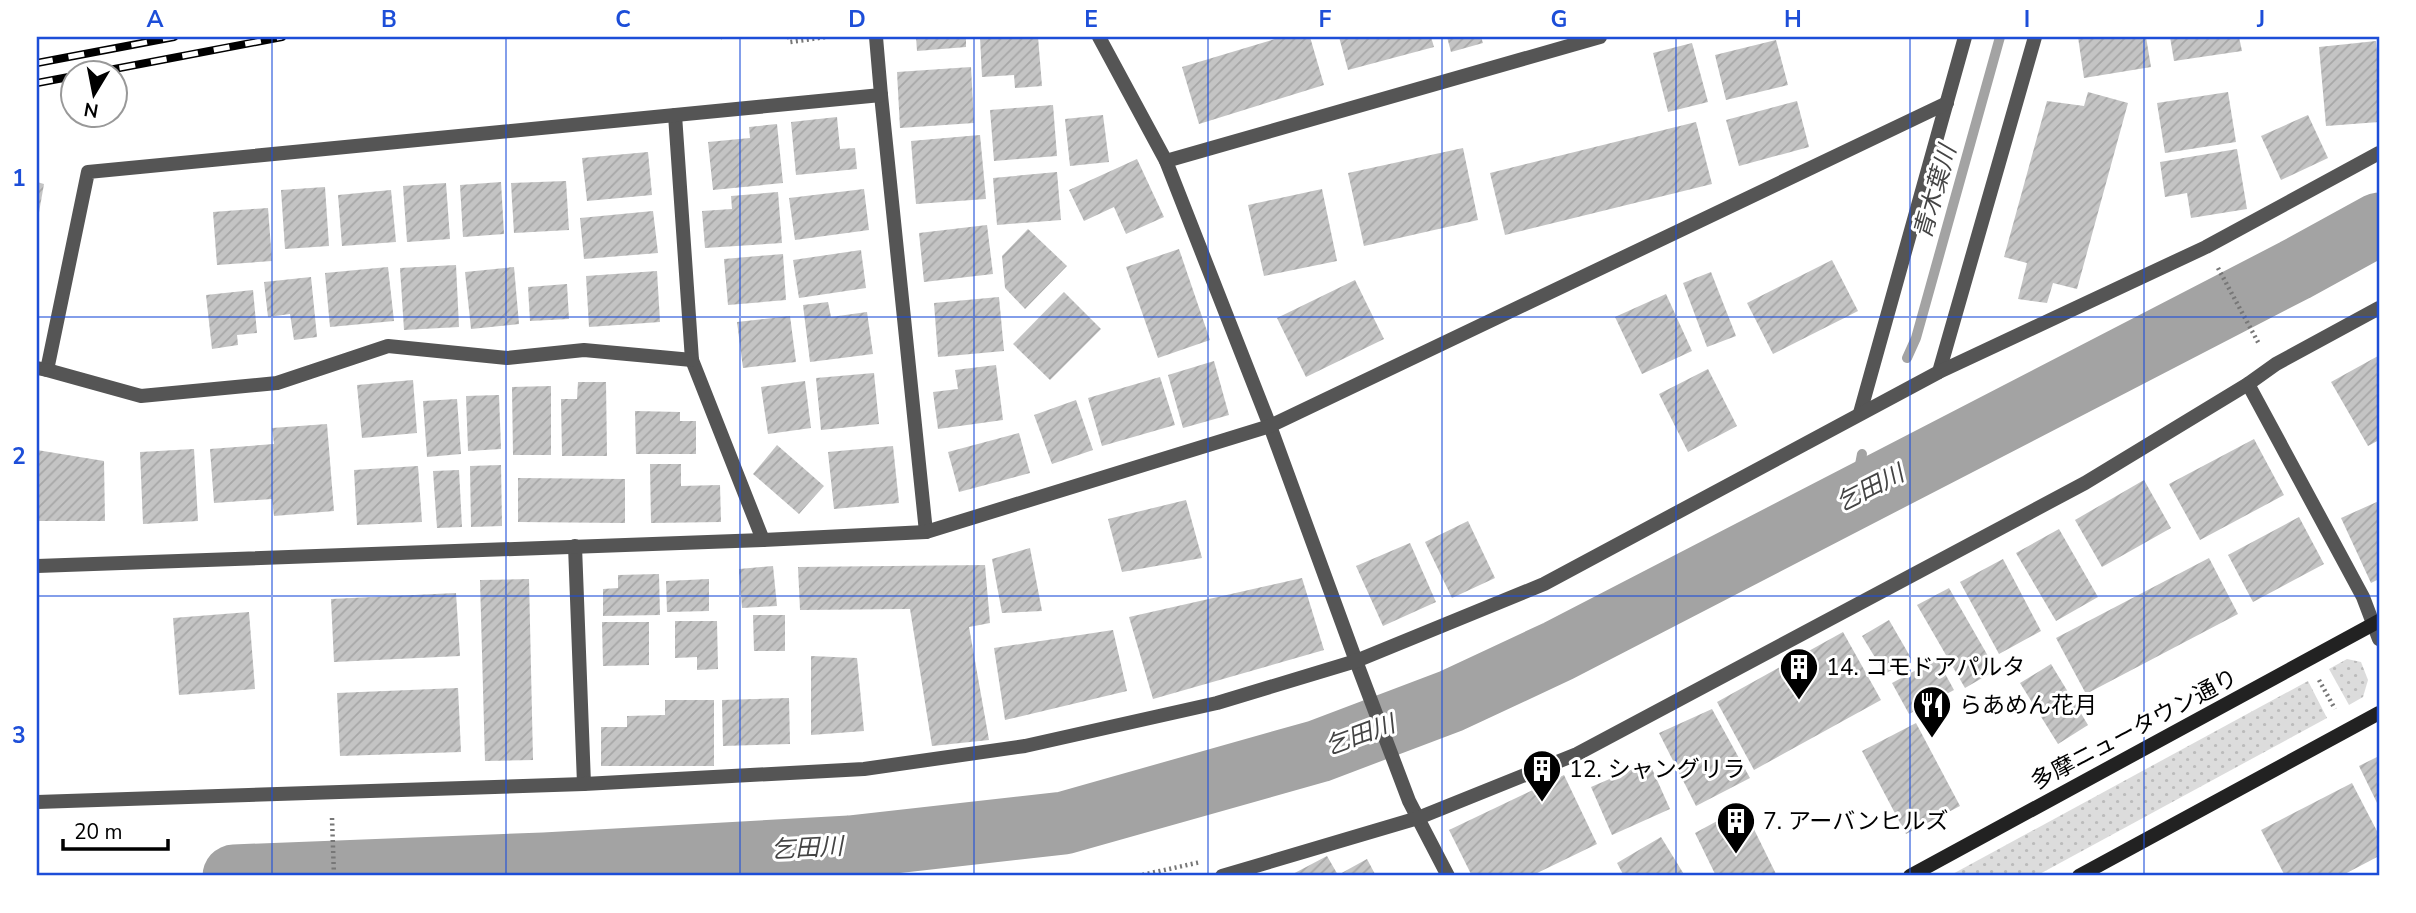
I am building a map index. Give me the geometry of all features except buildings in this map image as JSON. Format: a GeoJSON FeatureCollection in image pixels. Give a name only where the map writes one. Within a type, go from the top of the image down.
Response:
{"type":"FeatureCollection","features":[{"type":"Feature","properties":{"kind":"main road","name":"多摩ニュータウン通り"},"geometry":{"type":"LineString","coordinates":[[1910,876],[2376,623]]}},
{"type":"Feature","properties":{"kind":"main road"},"geometry":{"type":"LineString","coordinates":[[2078,876],[2379,713]]}},
{"type":"Feature","properties":{"kind":"street"},"geometry":{"type":"LineString","coordinates":[[876,37],[926,531]]}},
{"type":"Feature","properties":{"kind":"street"},"geometry":{"type":"LineString","coordinates":[[1100,37],[1166,161],[1270,426],[1405,788],[1448,876]]}},
{"type":"Feature","properties":{"kind":"street"},"geometry":{"type":"LineString","coordinates":[[1166,161],[1600,37]]}},
{"type":"Feature","properties":{"kind":"street"},"geometry":{"type":"LineString","coordinates":[[1860,414],[1965,37]]}},
{"type":"Feature","properties":{"kind":"street"},"geometry":{"type":"LineString","coordinates":[[1939,372],[2035,37]]}},
{"type":"Feature","properties":{"kind":"street"},"geometry":{"type":"LineString","coordinates":[[692,360],[584,349],[507,358],[388,346],[277,383],[141,396],[42,369],[88,172],[881,95]]}},
{"type":"Feature","properties":{"kind":"street"},"geometry":{"type":"LineString","coordinates":[[37,566],[763,540],[926,531],[1270,426],[1947,103]]}},
{"type":"Feature","properties":{"kind":"street"},"geometry":{"type":"LineString","coordinates":[[675,115],[692,360],[763,540]]}},
{"type":"Feature","properties":{"kind":"street"},"geometry":{"type":"LineString","coordinates":[[37,802],[584,784],[864,769],[1025,746],[1217,703],[1356,661],[1544,584],[1939,372],[2206,247],[2379,153]]}},
{"type":"Feature","properties":{"kind":"street"},"geometry":{"type":"LineString","coordinates":[[1222,876],[1418,818],[1577,754],[2085,484],[2276,364],[2379,308]]}},
{"type":"Feature","properties":{"kind":"street"},"geometry":{"type":"LineString","coordinates":[[2248,384],[2363,597],[2376,623],[2379,639]]}},
{"type":"Feature","properties":{"kind":"street"},"geometry":{"type":"LineString","coordinates":[[575,546],[584,784]]}},
{"type":"Feature","properties":{"kind":"path"},"geometry":{"type":"LineString","coordinates":[[789,37],[790,43],[826,37]]}},
{"type":"Feature","properties":{"kind":"path"},"geometry":{"type":"LineString","coordinates":[[2229,261],[2217,267],[2259,344],[2247,351]]}},
{"type":"Feature","properties":{"kind":"path"},"geometry":{"type":"LineString","coordinates":[[2319,679],[2336,710]]}},
{"type":"Feature","properties":{"kind":"path"},"geometry":{"type":"LineString","coordinates":[[332,825],[334,876]]}},
{"type":"Feature","properties":{"kind":"path"},"geometry":{"type":"LineString","coordinates":[[1137,876],[1204,862]]}},
{"type":"Feature","properties":{"kind":"shaded area"},"geometry":{"type":"Polygon","coordinates":[[[2347,659],[2361,662],[2368,680],[2363,697],[2349,705],[2329,669],[2347,659]]]}},
{"type":"Feature","properties":{"kind":"shaded area"},"geometry":{"type":"Polygon","coordinates":[[[2308,681],[2327,718],[2036,876],[1949,876],[2308,681]]]}},
{"type":"Feature","properties":{"kind":"waterway","name":"青木葉川"},"geometry":{"type":"LineString","coordinates":[[1907,358],[1916,338],[2000,37]]}},
{"type":"Feature","properties":{"kind":"waterway","name":"乞田川"},"geometry":{"type":"LineString","coordinates":[[234,876],[544,864],[850,847],[1064,823],[1319,751],[1451,701],[1558,651],[2379,224]]}},
{"type":"Feature","properties":{"kind":"waterway","name":"青木葉川"},"geometry":{"type":"LineString","coordinates":[[1854,497],[1862,454]]}},
{"type":"Feature","properties":{"kind":"railway"},"geometry":{"type":"LineString","coordinates":[[37,63],[174,37]]}},
{"type":"Feature","properties":{"kind":"railway"},"geometry":{"type":"LineString","coordinates":[[130,66],[282,37]]}},
{"type":"Feature","properties":{"kind":"railway"},"geometry":{"type":"LineString","coordinates":[[37,83],[60,79]]}},
{"type":"Feature","properties":{"kind":"place","name":"14. コモドアパルタ"},"geometry":{"type":"Point","coordinates":[1799,701]}},
{"type":"Feature","properties":{"kind":"place","name":"らあめん花月"},"geometry":{"type":"Point","coordinates":[1932,739]}},
{"type":"Feature","properties":{"kind":"place","name":"12. シャングリラ"},"geometry":{"type":"Point","coordinates":[1542,803]}},
{"type":"Feature","properties":{"kind":"place","name":"7. アーバンヒルズ"},"geometry":{"type":"Point","coordinates":[1736,855]}}]}
